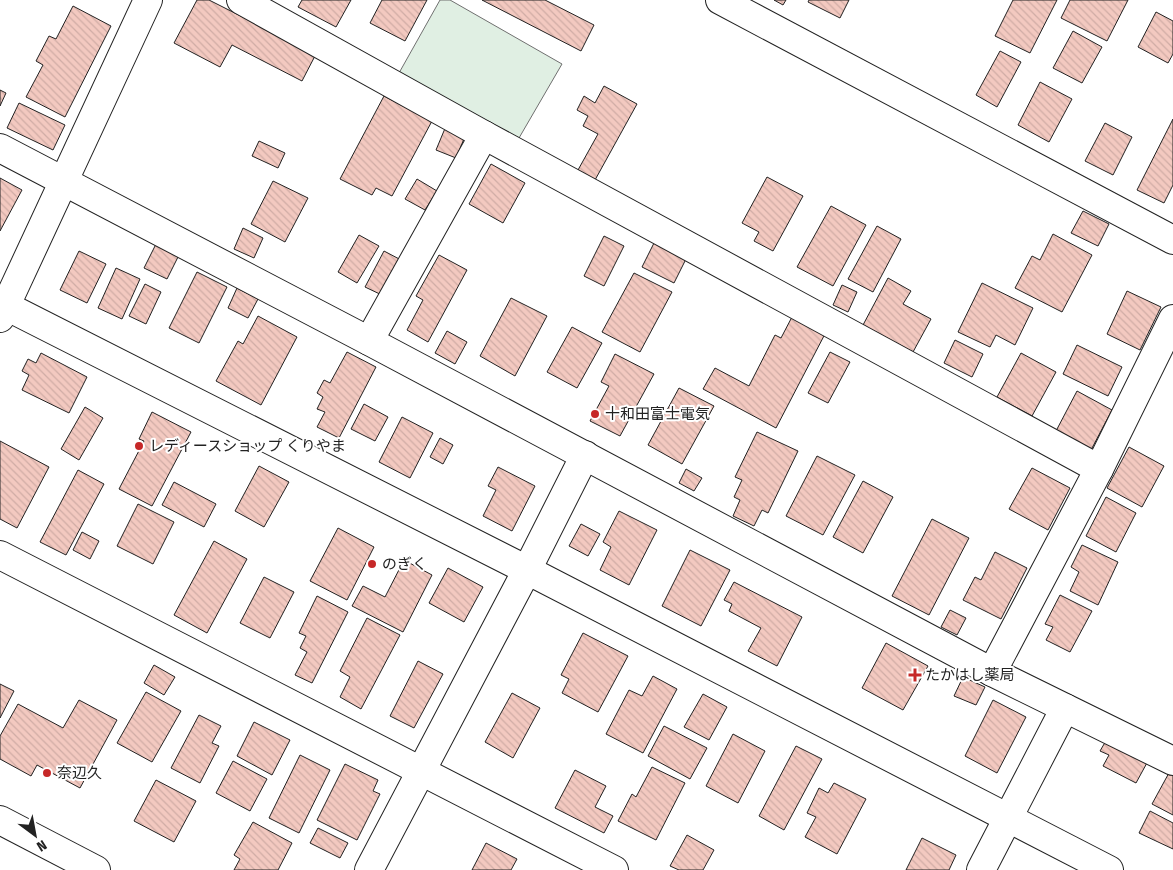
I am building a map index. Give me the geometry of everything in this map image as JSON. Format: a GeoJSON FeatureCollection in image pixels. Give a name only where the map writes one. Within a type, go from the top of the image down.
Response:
{"type":"FeatureCollection","features":[{"type":"Feature","properties":{"kind":"street"},"geometry":{"type":"LineString","coordinates":[[241,0],[484,135],[1099,469]]}},
{"type":"Feature","properties":{"kind":"street"},"geometry":{"type":"LineString","coordinates":[[720,0],[1173,240]]}},
{"type":"Feature","properties":{"kind":"street"},"geometry":{"type":"LineString","coordinates":[[139,3],[64,181],[2,309],[527,570],[1109,870]]}},
{"type":"Feature","properties":{"kind":"street"},"geometry":{"type":"LineString","coordinates":[[369,341],[484,135]]}},
{"type":"Feature","properties":{"kind":"street"},"geometry":{"type":"LineString","coordinates":[[0,148],[585,455],[992,672],[1173,761]]}},
{"type":"Feature","properties":{"kind":"street"},"geometry":{"type":"LineString","coordinates":[[992,672],[1099,469],[1173,319]]}},
{"type":"Feature","properties":{"kind":"street"},"geometry":{"type":"LineString","coordinates":[[370,870],[585,455]]}},
{"type":"Feature","properties":{"kind":"street"},"geometry":{"type":"LineString","coordinates":[[0,555],[614,870]]}},
{"type":"Feature","properties":{"kind":"street"},"geometry":{"type":"LineString","coordinates":[[982,870],[1065,708]]}},
{"type":"Feature","properties":{"kind":"street"},"geometry":{"type":"LineString","coordinates":[[0,820],[96,870]]}},
{"type":"Feature","properties":{"kind":"green space"},"geometry":{"type":"Polygon","coordinates":[[[440,0],[450,0],[562,64],[519,138],[399,73],[440,0]]]}},
{"type":"Feature","properties":{"kind":"building"},"geometry":{"type":"Polygon","coordinates":[[[197,0],[209,0],[316,54],[302,81],[232,45],[220,67],[174,43],[197,0]]]}},
{"type":"Feature","properties":{"kind":"building"},"geometry":{"type":"Polygon","coordinates":[[[302,0],[351,0],[336,27],[298,7],[302,0]]]}},
{"type":"Feature","properties":{"kind":"building"},"geometry":{"type":"Polygon","coordinates":[[[382,0],[427,0],[405,41],[370,23],[382,0]]]}},
{"type":"Feature","properties":{"kind":"building"},"geometry":{"type":"Polygon","coordinates":[[[482,0],[545,0],[594,25],[581,51],[482,0]]]}},
{"type":"Feature","properties":{"kind":"building"},"geometry":{"type":"Polygon","coordinates":[[[774,0],[786,0],[783,5],[774,0]]]}},
{"type":"Feature","properties":{"kind":"building"},"geometry":{"type":"Polygon","coordinates":[[[809,0],[849,0],[840,18],[808,2],[809,0]]]}},
{"type":"Feature","properties":{"kind":"building"},"geometry":{"type":"Polygon","coordinates":[[[1013,0],[1057,0],[1030,53],[995,36],[1013,0]]]}},
{"type":"Feature","properties":{"kind":"building"},"geometry":{"type":"Polygon","coordinates":[[[1070,0],[1128,0],[1107,41],[1061,18],[1070,0]]]}},
{"type":"Feature","properties":{"kind":"building"},"geometry":{"type":"Polygon","coordinates":[[[73,6],[111,26],[65,117],[26,97],[43,65],[36,61],[49,36],[56,39],[73,6]]]}},
{"type":"Feature","properties":{"kind":"building"},"geometry":{"type":"Polygon","coordinates":[[[1156,12],[1173,21],[1173,54],[1168,63],[1138,47],[1156,12]]]}},
{"type":"Feature","properties":{"kind":"building"},"geometry":{"type":"Polygon","coordinates":[[[1073,31],[1102,47],[1082,83],[1053,68],[1073,31]]]}},
{"type":"Feature","properties":{"kind":"building"},"geometry":{"type":"Polygon","coordinates":[[[1000,51],[1021,62],[997,107],[976,95],[1000,51]]]}},
{"type":"Feature","properties":{"kind":"building"},"geometry":{"type":"Polygon","coordinates":[[[1040,82],[1072,99],[1049,142],[1018,125],[1040,82]]]}},
{"type":"Feature","properties":{"kind":"building"},"geometry":{"type":"Polygon","coordinates":[[[604,86],[637,104],[595,180],[578,170],[598,134],[583,126],[588,116],[577,110],[584,96],[595,103],[604,86]]]}},
{"type":"Feature","properties":{"kind":"building"},"geometry":{"type":"Polygon","coordinates":[[[0,90],[6,93],[0,106],[0,90]]]}},
{"type":"Feature","properties":{"kind":"building"},"geometry":{"type":"Polygon","coordinates":[[[384,96],[432,121],[392,196],[376,188],[372,195],[340,179],[384,96]]]}},
{"type":"Feature","properties":{"kind":"building"},"geometry":{"type":"Polygon","coordinates":[[[19,103],[65,125],[53,150],[7,128],[19,103]]]}},
{"type":"Feature","properties":{"kind":"building"},"geometry":{"type":"Polygon","coordinates":[[[1173,119],[1173,185],[1164,203],[1137,190],[1173,119]]]}},
{"type":"Feature","properties":{"kind":"building"},"geometry":{"type":"Polygon","coordinates":[[[1105,123],[1132,137],[1113,175],[1085,161],[1105,123]]]}},
{"type":"Feature","properties":{"kind":"building"},"geometry":{"type":"Polygon","coordinates":[[[446,126],[466,134],[456,158],[436,150],[446,126]]]}},
{"type":"Feature","properties":{"kind":"building"},"geometry":{"type":"Polygon","coordinates":[[[259,141],[285,153],[278,168],[252,156],[259,141]]]}},
{"type":"Feature","properties":{"kind":"building"},"geometry":{"type":"Polygon","coordinates":[[[491,164],[525,183],[503,223],[469,204],[491,164]]]}},
{"type":"Feature","properties":{"kind":"building"},"geometry":{"type":"Polygon","coordinates":[[[767,177],[803,196],[773,251],[754,241],[759,232],[742,223],[767,177]]]}},
{"type":"Feature","properties":{"kind":"building"},"geometry":{"type":"Polygon","coordinates":[[[0,178],[22,190],[0,231],[0,178]]]}},
{"type":"Feature","properties":{"kind":"building"},"geometry":{"type":"Polygon","coordinates":[[[417,179],[437,191],[425,210],[405,199],[417,179]]]}},
{"type":"Feature","properties":{"kind":"building"},"geometry":{"type":"Polygon","coordinates":[[[273,181],[308,198],[285,242],[251,224],[273,181]]]}},
{"type":"Feature","properties":{"kind":"building"},"geometry":{"type":"Polygon","coordinates":[[[831,206],[866,225],[833,286],[797,267],[831,206]]]}},
{"type":"Feature","properties":{"kind":"building"},"geometry":{"type":"Polygon","coordinates":[[[1083,211],[1109,224],[1098,246],[1071,233],[1083,211]]]}},
{"type":"Feature","properties":{"kind":"building"},"geometry":{"type":"Polygon","coordinates":[[[877,226],[901,239],[873,292],[848,279],[877,226]]]}},
{"type":"Feature","properties":{"kind":"building"},"geometry":{"type":"Polygon","coordinates":[[[243,228],[263,238],[254,258],[234,249],[243,228]]]}},
{"type":"Feature","properties":{"kind":"building"},"geometry":{"type":"Polygon","coordinates":[[[1053,234],[1092,255],[1062,312],[1015,288],[1032,256],[1040,260],[1053,234]]]}},
{"type":"Feature","properties":{"kind":"building"},"geometry":{"type":"Polygon","coordinates":[[[359,235],[379,246],[357,283],[338,272],[359,235]]]}},
{"type":"Feature","properties":{"kind":"building"},"geometry":{"type":"Polygon","coordinates":[[[604,236],[624,246],[604,286],[584,276],[604,236]]]}},
{"type":"Feature","properties":{"kind":"building"},"geometry":{"type":"Polygon","coordinates":[[[654,243],[686,259],[674,283],[642,267],[654,243]]]}},
{"type":"Feature","properties":{"kind":"building"},"geometry":{"type":"Polygon","coordinates":[[[156,244],[179,255],[167,279],[144,268],[156,244]]]}},
{"type":"Feature","properties":{"kind":"building"},"geometry":{"type":"Polygon","coordinates":[[[79,251],[106,264],[87,303],[60,290],[79,251]]]}},
{"type":"Feature","properties":{"kind":"building"},"geometry":{"type":"Polygon","coordinates":[[[384,251],[403,261],[384,296],[365,287],[384,251]]]}},
{"type":"Feature","properties":{"kind":"building"},"geometry":{"type":"Polygon","coordinates":[[[439,255],[467,270],[428,342],[407,330],[423,300],[416,296],[439,255]]]}},
{"type":"Feature","properties":{"kind":"building"},"geometry":{"type":"Polygon","coordinates":[[[116,268],[140,279],[122,319],[98,308],[116,268]]]}},
{"type":"Feature","properties":{"kind":"building"},"geometry":{"type":"Polygon","coordinates":[[[197,272],[227,287],[199,343],[169,328],[197,272]]]}},
{"type":"Feature","properties":{"kind":"building"},"geometry":{"type":"Polygon","coordinates":[[[634,273],[672,292],[640,352],[602,332],[634,273]]]}},
{"type":"Feature","properties":{"kind":"building"},"geometry":{"type":"Polygon","coordinates":[[[888,278],[911,291],[903,304],[931,319],[913,352],[863,325],[888,278]]]}},
{"type":"Feature","properties":{"kind":"building"},"geometry":{"type":"Polygon","coordinates":[[[982,283],[1033,308],[1015,345],[996,335],[990,347],[958,332],[982,283]]]}},
{"type":"Feature","properties":{"kind":"building"},"geometry":{"type":"Polygon","coordinates":[[[145,284],[161,292],[146,324],[129,316],[145,284]]]}},
{"type":"Feature","properties":{"kind":"building"},"geometry":{"type":"Polygon","coordinates":[[[842,285],[857,292],[848,312],[833,305],[842,285]]]}},
{"type":"Feature","properties":{"kind":"building"},"geometry":{"type":"Polygon","coordinates":[[[237,288],[258,299],[248,318],[228,308],[237,288]]]}},
{"type":"Feature","properties":{"kind":"building"},"geometry":{"type":"Polygon","coordinates":[[[1127,291],[1161,307],[1140,350],[1107,334],[1127,291]]]}},
{"type":"Feature","properties":{"kind":"building"},"geometry":{"type":"Polygon","coordinates":[[[511,298],[547,316],[515,376],[480,356],[511,298]]]}},
{"type":"Feature","properties":{"kind":"building"},"geometry":{"type":"Polygon","coordinates":[[[793,315],[826,332],[776,428],[703,389],[715,368],[749,386],[775,335],[781,338],[793,315]]]}},
{"type":"Feature","properties":{"kind":"building"},"geometry":{"type":"Polygon","coordinates":[[[258,316],[297,337],[261,405],[216,381],[238,341],[243,344],[258,316]]]}},
{"type":"Feature","properties":{"kind":"building"},"geometry":{"type":"Polygon","coordinates":[[[572,327],[602,343],[577,388],[547,372],[572,327]]]}},
{"type":"Feature","properties":{"kind":"building"},"geometry":{"type":"Polygon","coordinates":[[[447,331],[467,342],[455,364],[435,353],[447,331]]]}},
{"type":"Feature","properties":{"kind":"building"},"geometry":{"type":"Polygon","coordinates":[[[955,340],[983,354],[972,377],[944,363],[955,340]]]}},
{"type":"Feature","properties":{"kind":"building"},"geometry":{"type":"Polygon","coordinates":[[[1077,345],[1122,367],[1108,396],[1063,374],[1077,345]]]}},
{"type":"Feature","properties":{"kind":"building"},"geometry":{"type":"Polygon","coordinates":[[[347,352],[376,367],[339,438],[317,427],[325,412],[317,409],[323,397],[317,393],[324,380],[330,383],[347,352]]]}},
{"type":"Feature","properties":{"kind":"building"},"geometry":{"type":"Polygon","coordinates":[[[830,352],[850,362],[828,403],[808,393],[830,352]]]}},
{"type":"Feature","properties":{"kind":"building"},"geometry":{"type":"Polygon","coordinates":[[[41,353],[87,377],[69,413],[22,390],[29,375],[22,371],[28,359],[36,363],[41,353]]]}},
{"type":"Feature","properties":{"kind":"building"},"geometry":{"type":"Polygon","coordinates":[[[1021,353],[1056,372],[1032,416],[997,397],[1021,353]]]}},
{"type":"Feature","properties":{"kind":"building"},"geometry":{"type":"Polygon","coordinates":[[[615,354],[654,374],[620,436],[590,421],[609,386],[601,382],[615,354]]]}},
{"type":"Feature","properties":{"kind":"building"},"geometry":{"type":"Polygon","coordinates":[[[679,388],[714,406],[682,464],[648,445],[679,388]]]}},
{"type":"Feature","properties":{"kind":"building"},"geometry":{"type":"Polygon","coordinates":[[[1077,391],[1112,410],[1091,450],[1056,431],[1077,391]]]}},
{"type":"Feature","properties":{"kind":"building"},"geometry":{"type":"Polygon","coordinates":[[[364,404],[388,417],[375,441],[351,429],[364,404]]]}},
{"type":"Feature","properties":{"kind":"building"},"geometry":{"type":"Polygon","coordinates":[[[85,407],[103,418],[79,460],[61,449],[85,407]]]}},
{"type":"Feature","properties":{"kind":"building"},"geometry":{"type":"Polygon","coordinates":[[[152,412],[191,432],[152,506],[119,489],[144,441],[139,439],[152,412]]]}},
{"type":"Feature","properties":{"kind":"building"},"geometry":{"type":"Polygon","coordinates":[[[402,417],[433,433],[410,478],[379,462],[402,417]]]}},
{"type":"Feature","properties":{"kind":"building"},"geometry":{"type":"Polygon","coordinates":[[[757,432],[798,451],[768,513],[762,510],[754,526],[733,516],[740,500],[734,497],[742,480],[735,477],[757,432]]]}},
{"type":"Feature","properties":{"kind":"building"},"geometry":{"type":"Polygon","coordinates":[[[440,438],[453,445],[443,464],[430,457],[440,438]]]}},
{"type":"Feature","properties":{"kind":"building"},"geometry":{"type":"Polygon","coordinates":[[[0,441],[49,467],[17,528],[0,519],[0,441]]]}},
{"type":"Feature","properties":{"kind":"building"},"geometry":{"type":"Polygon","coordinates":[[[1129,447],[1164,466],[1142,507],[1107,488],[1129,447]]]}},
{"type":"Feature","properties":{"kind":"building"},"geometry":{"type":"Polygon","coordinates":[[[817,456],[855,475],[823,535],[786,516],[817,456]]]}},
{"type":"Feature","properties":{"kind":"building"},"geometry":{"type":"Polygon","coordinates":[[[259,466],[289,482],[264,527],[235,511],[259,466]]]}},
{"type":"Feature","properties":{"kind":"building"},"geometry":{"type":"Polygon","coordinates":[[[498,467],[535,486],[512,531],[483,516],[496,490],[488,486],[498,467]]]}},
{"type":"Feature","properties":{"kind":"building"},"geometry":{"type":"Polygon","coordinates":[[[1032,468],[1070,488],[1048,530],[1009,509],[1032,468]]]}},
{"type":"Feature","properties":{"kind":"building"},"geometry":{"type":"Polygon","coordinates":[[[686,469],[702,478],[694,491],[679,483],[686,469]]]}},
{"type":"Feature","properties":{"kind":"building"},"geometry":{"type":"Polygon","coordinates":[[[78,470],[104,484],[66,555],[40,542],[78,470]]]}},
{"type":"Feature","properties":{"kind":"building"},"geometry":{"type":"Polygon","coordinates":[[[863,481],[893,497],[863,553],[833,537],[863,481]]]}},
{"type":"Feature","properties":{"kind":"building"},"geometry":{"type":"Polygon","coordinates":[[[174,482],[216,504],[204,527],[162,505],[174,482]]]}},
{"type":"Feature","properties":{"kind":"building"},"geometry":{"type":"Polygon","coordinates":[[[1106,497],[1136,513],[1116,552],[1086,536],[1106,497]]]}},
{"type":"Feature","properties":{"kind":"building"},"geometry":{"type":"Polygon","coordinates":[[[138,504],[174,522],[153,564],[117,546],[138,504]]]}},
{"type":"Feature","properties":{"kind":"building"},"geometry":{"type":"Polygon","coordinates":[[[619,511],[657,530],[629,585],[600,570],[611,547],[603,542],[619,511]]]}},
{"type":"Feature","properties":{"kind":"building"},"geometry":{"type":"Polygon","coordinates":[[[932,519],[969,538],[929,615],[892,596],[932,519]]]}},
{"type":"Feature","properties":{"kind":"building"},"geometry":{"type":"Polygon","coordinates":[[[581,524],[600,534],[588,556],[569,546],[581,524]]]}},
{"type":"Feature","properties":{"kind":"building"},"geometry":{"type":"Polygon","coordinates":[[[338,528],[374,547],[347,600],[310,581],[338,528]]]}},
{"type":"Feature","properties":{"kind":"building"},"geometry":{"type":"Polygon","coordinates":[[[82,532],[99,541],[90,559],[73,550],[82,532]]]}},
{"type":"Feature","properties":{"kind":"building"},"geometry":{"type":"Polygon","coordinates":[[[214,541],[247,559],[207,633],[174,615],[214,541]]]}},
{"type":"Feature","properties":{"kind":"building"},"geometry":{"type":"Polygon","coordinates":[[[1082,545],[1118,562],[1098,605],[1070,591],[1079,572],[1071,567],[1082,545]]]}},
{"type":"Feature","properties":{"kind":"building"},"geometry":{"type":"Polygon","coordinates":[[[690,550],[730,570],[701,626],[662,606],[690,550]]]}},
{"type":"Feature","properties":{"kind":"building"},"geometry":{"type":"Polygon","coordinates":[[[995,552],[1027,568],[1001,619],[963,600],[975,577],[981,580],[995,552]]]}},
{"type":"Feature","properties":{"kind":"building"},"geometry":{"type":"Polygon","coordinates":[[[404,560],[432,575],[403,632],[352,606],[363,586],[385,597],[404,560]]]}},
{"type":"Feature","properties":{"kind":"building"},"geometry":{"type":"Polygon","coordinates":[[[448,568],[483,587],[464,622],[429,603],[448,568]]]}},
{"type":"Feature","properties":{"kind":"building"},"geometry":{"type":"Polygon","coordinates":[[[264,577],[294,592],[270,638],[240,623],[264,577]]]}},
{"type":"Feature","properties":{"kind":"building"},"geometry":{"type":"Polygon","coordinates":[[[734,582],[802,617],[777,666],[748,651],[761,628],[729,611],[732,604],[724,600],[734,582]]]}},
{"type":"Feature","properties":{"kind":"building"},"geometry":{"type":"Polygon","coordinates":[[[1060,595],[1092,611],[1070,652],[1046,640],[1053,627],[1045,624],[1060,595]]]}},
{"type":"Feature","properties":{"kind":"building"},"geometry":{"type":"Polygon","coordinates":[[[317,596],[348,612],[312,683],[295,675],[307,652],[300,648],[306,636],[299,633],[317,596]]]}},
{"type":"Feature","properties":{"kind":"building"},"geometry":{"type":"Polygon","coordinates":[[[950,610],[966,618],[957,635],[941,627],[950,610]]]}},
{"type":"Feature","properties":{"kind":"building"},"geometry":{"type":"Polygon","coordinates":[[[367,618],[400,635],[361,709],[340,697],[350,677],[340,671],[367,618]]]}},
{"type":"Feature","properties":{"kind":"building"},"geometry":{"type":"Polygon","coordinates":[[[583,633],[628,656],[598,712],[562,693],[569,679],[561,675],[583,633]]]}},
{"type":"Feature","properties":{"kind":"building"},"geometry":{"type":"Polygon","coordinates":[[[886,643],[928,666],[903,710],[862,688],[886,643]]]}},
{"type":"Feature","properties":{"kind":"building"},"geometry":{"type":"Polygon","coordinates":[[[418,661],[443,674],[414,728],[390,716],[418,661]]]}},
{"type":"Feature","properties":{"kind":"building"},"geometry":{"type":"Polygon","coordinates":[[[154,665],[175,677],[164,695],[144,683],[154,665]]]}},
{"type":"Feature","properties":{"kind":"building"},"geometry":{"type":"Polygon","coordinates":[[[653,676],[677,689],[643,753],[606,734],[629,690],[642,696],[653,676]]]}},
{"type":"Feature","properties":{"kind":"building"},"geometry":{"type":"Polygon","coordinates":[[[963,677],[985,687],[976,705],[954,696],[963,677]]]}},
{"type":"Feature","properties":{"kind":"building"},"geometry":{"type":"Polygon","coordinates":[[[0,684],[14,691],[0,718],[0,684]]]}},
{"type":"Feature","properties":{"kind":"building"},"geometry":{"type":"Polygon","coordinates":[[[146,692],[181,711],[152,762],[117,743],[146,692]]]}},
{"type":"Feature","properties":{"kind":"building"},"geometry":{"type":"Polygon","coordinates":[[[512,693],[540,708],[513,758],[485,742],[512,693]]]}},
{"type":"Feature","properties":{"kind":"building"},"geometry":{"type":"Polygon","coordinates":[[[703,694],[727,707],[709,740],[684,727],[703,694]]]}},
{"type":"Feature","properties":{"kind":"building"},"geometry":{"type":"Polygon","coordinates":[[[79,700],[117,720],[80,788],[37,765],[31,776],[0,759],[0,736],[18,704],[63,728],[79,700]]]}},
{"type":"Feature","properties":{"kind":"building"},"geometry":{"type":"Polygon","coordinates":[[[993,700],[1026,717],[997,773],[965,756],[993,700]]]}},
{"type":"Feature","properties":{"kind":"building"},"geometry":{"type":"Polygon","coordinates":[[[199,715],[221,726],[212,743],[219,746],[200,783],[171,768],[199,715]]]}},
{"type":"Feature","properties":{"kind":"building"},"geometry":{"type":"Polygon","coordinates":[[[254,722],[290,740],[272,775],[237,756],[254,722]]]}},
{"type":"Feature","properties":{"kind":"building"},"geometry":{"type":"Polygon","coordinates":[[[664,726],[707,748],[690,779],[648,756],[664,726]]]}},
{"type":"Feature","properties":{"kind":"building"},"geometry":{"type":"Polygon","coordinates":[[[733,734],[765,751],[738,803],[706,786],[733,734]]]}},
{"type":"Feature","properties":{"kind":"building"},"geometry":{"type":"Polygon","coordinates":[[[1107,739],[1148,761],[1136,783],[1103,766],[1109,755],[1100,751],[1107,739]]]}},
{"type":"Feature","properties":{"kind":"building"},"geometry":{"type":"Polygon","coordinates":[[[796,746],[822,759],[784,830],[759,816],[796,746]]]}},
{"type":"Feature","properties":{"kind":"building"},"geometry":{"type":"Polygon","coordinates":[[[300,755],[330,770],[299,833],[269,818],[300,755]]]}},
{"type":"Feature","properties":{"kind":"building"},"geometry":{"type":"Polygon","coordinates":[[[233,761],[267,779],[250,811],[216,793],[233,761]]]}},
{"type":"Feature","properties":{"kind":"building"},"geometry":{"type":"Polygon","coordinates":[[[345,764],[378,780],[373,791],[380,794],[357,840],[317,820],[345,764]]]}},
{"type":"Feature","properties":{"kind":"building"},"geometry":{"type":"Polygon","coordinates":[[[652,767],[685,783],[656,840],[618,821],[632,794],[636,797],[652,767]]]}},
{"type":"Feature","properties":{"kind":"building"},"geometry":{"type":"Polygon","coordinates":[[[575,770],[606,786],[595,807],[613,816],[604,833],[555,808],[575,770]]]}},
{"type":"Feature","properties":{"kind":"building"},"geometry":{"type":"Polygon","coordinates":[[[1170,771],[1173,773],[1173,815],[1152,804],[1170,771]]]}},
{"type":"Feature","properties":{"kind":"building"},"geometry":{"type":"Polygon","coordinates":[[[156,780],[196,801],[174,842],[134,821],[156,780]]]}},
{"type":"Feature","properties":{"kind":"building"},"geometry":{"type":"Polygon","coordinates":[[[834,783],[866,799],[837,854],[805,837],[816,817],[807,813],[819,788],[828,793],[834,783]]]}},
{"type":"Feature","properties":{"kind":"building"},"geometry":{"type":"Polygon","coordinates":[[[1150,811],[1173,823],[1173,849],[1139,833],[1150,811]]]}},
{"type":"Feature","properties":{"kind":"building"},"geometry":{"type":"Polygon","coordinates":[[[253,822],[292,843],[278,870],[234,870],[240,859],[234,855],[253,822]]]}},
{"type":"Feature","properties":{"kind":"building"},"geometry":{"type":"Polygon","coordinates":[[[318,828],[348,843],[340,858],[310,843],[318,828]]]}},
{"type":"Feature","properties":{"kind":"building"},"geometry":{"type":"Polygon","coordinates":[[[687,835],[714,850],[703,870],[679,870],[670,866],[687,835]]]}},
{"type":"Feature","properties":{"kind":"building"},"geometry":{"type":"Polygon","coordinates":[[[922,838],[956,855],[949,870],[906,870],[922,838]]]}},
{"type":"Feature","properties":{"kind":"building"},"geometry":{"type":"Polygon","coordinates":[[[486,843],[517,859],[511,870],[472,870],[486,843]]]}},
{"type":"Feature","properties":{"kind":"place","name":"十和田富士電気"},"geometry":{"type":"Point","coordinates":[595,414]}},
{"type":"Feature","properties":{"kind":"place","name":"レディースショップ くりやま"},"geometry":{"type":"Point","coordinates":[139,446]}},
{"type":"Feature","properties":{"kind":"place","name":"のぎく"},"geometry":{"type":"Point","coordinates":[372,564]}},
{"type":"Feature","properties":{"kind":"place","name":"たかはし薬局"},"geometry":{"type":"Point","coordinates":[915,675]}},
{"type":"Feature","properties":{"kind":"place","name":"奈辺久"},"geometry":{"type":"Point","coordinates":[47,773]}}]}
